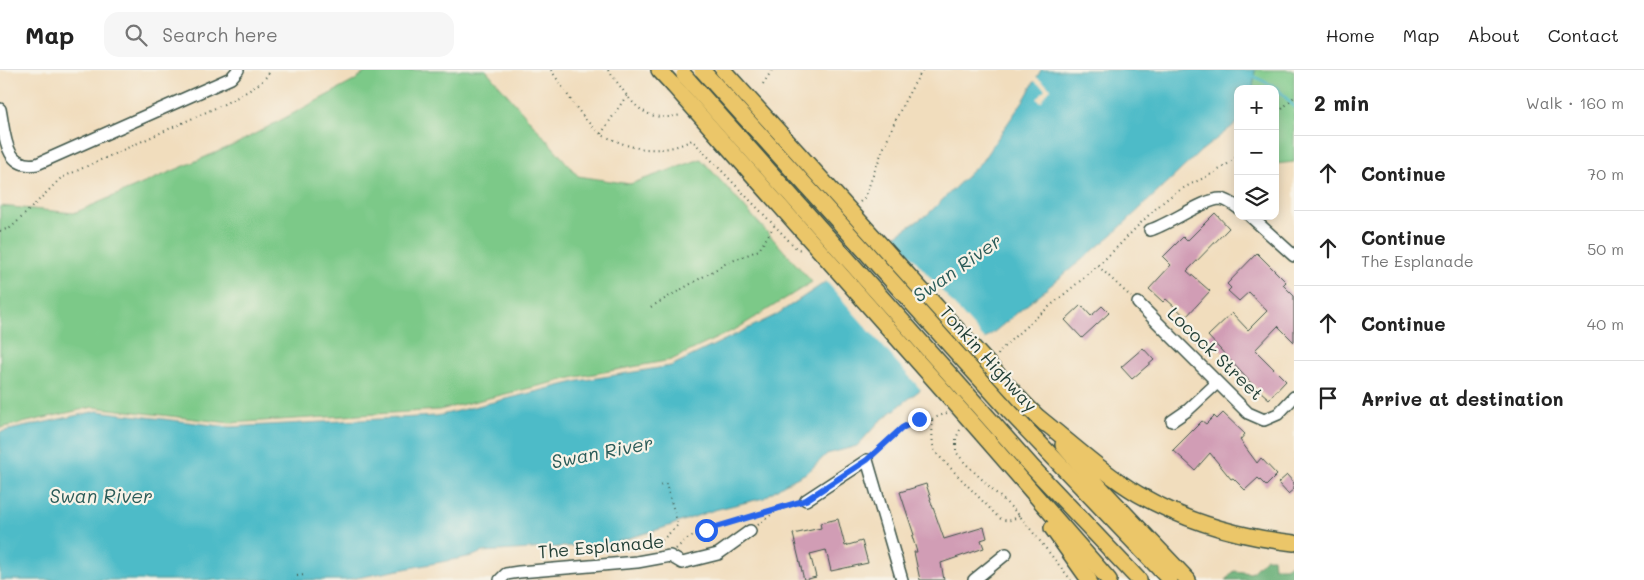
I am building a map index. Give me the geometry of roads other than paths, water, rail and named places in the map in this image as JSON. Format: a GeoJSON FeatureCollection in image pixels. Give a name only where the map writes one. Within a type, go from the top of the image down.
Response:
{"type":"FeatureCollection","features":[{"type":"Feature","properties":{"kind":"highway"},"geometry":{"type":"LineString","coordinates":[[659,70],[1109,580]]}},
{"type":"Feature","properties":{"kind":"highway"},"geometry":{"type":"LineString","coordinates":[[679,70],[1033,468],[1139,580]]}},
{"type":"Feature","properties":{"kind":"highway","name":"Tonkin Highway"},"geometry":{"type":"LineString","coordinates":[[702,70],[1009,411],[1170,580]]}},
{"type":"Feature","properties":{"kind":"highway"},"geometry":{"type":"LineString","coordinates":[[724,70],[1096,483],[1188,580]]}},
{"type":"Feature","properties":{"kind":"highway"},"geometry":{"type":"LineString","coordinates":[[1038,418],[1113,477],[1139,494],[1194,520],[1264,540],[1294,543]]}},
{"type":"Feature","properties":{"kind":"highway"},"geometry":{"type":"LineString","coordinates":[[996,450],[1089,580]]}},
{"type":"Feature","properties":{"kind":"street"},"geometry":{"type":"LineString","coordinates":[[0,109],[8,150],[13,158],[28,166],[37,164],[231,78],[238,70]]}},
{"type":"Feature","properties":{"kind":"street"},"geometry":{"type":"LineString","coordinates":[[1150,230],[1176,219],[1211,200],[1225,200],[1234,206]]}},
{"type":"Feature","properties":{"kind":"street"},"geometry":{"type":"LineString","coordinates":[[1254,220],[1294,256]]}},
{"type":"Feature","properties":{"kind":"street","name":"Locock Street"},"geometry":{"type":"LineString","coordinates":[[1138,303],[1248,414],[1264,420],[1278,414],[1294,397]]}},
{"type":"Feature","properties":{"kind":"street"},"geometry":{"type":"LineString","coordinates":[[1172,421],[1188,410],[1217,383]]}},
{"type":"Feature","properties":{"kind":"street"},"geometry":{"type":"LineString","coordinates":[[806,500],[867,460],[902,580]]}},
{"type":"Feature","properties":{"kind":"street","name":"The Esplanade"},"geometry":{"type":"LineString","coordinates":[[503,577],[519,572],[637,562],[670,556],[682,563],[718,554],[750,531]]}},
{"type":"Feature","properties":{"kind":"street"},"geometry":{"type":"LineString","coordinates":[[974,580],[1006,554]]}},
{"type":"Feature","properties":{"kind":"water","name":"Swan River"},"geometry":{"type":"Polygon","coordinates":[[[1041,70],[1255,70],[1253,85],[1234,85],[1234,125],[1201,151],[1113,234],[994,332],[879,422],[857,446],[827,454],[808,472],[783,485],[764,498],[714,510],[609,544],[482,552],[473,556],[346,580],[0,580],[0,432],[97,411],[229,427],[437,416],[579,381],[671,366],[776,315],[928,214],[982,161],[1025,98],[1041,70]]]}},
{"type":"Feature","properties":{"kind":"waterway"},"geometry":{"type":"LineString","coordinates":[[1251,75],[1277,88],[1294,107]]}}]}
